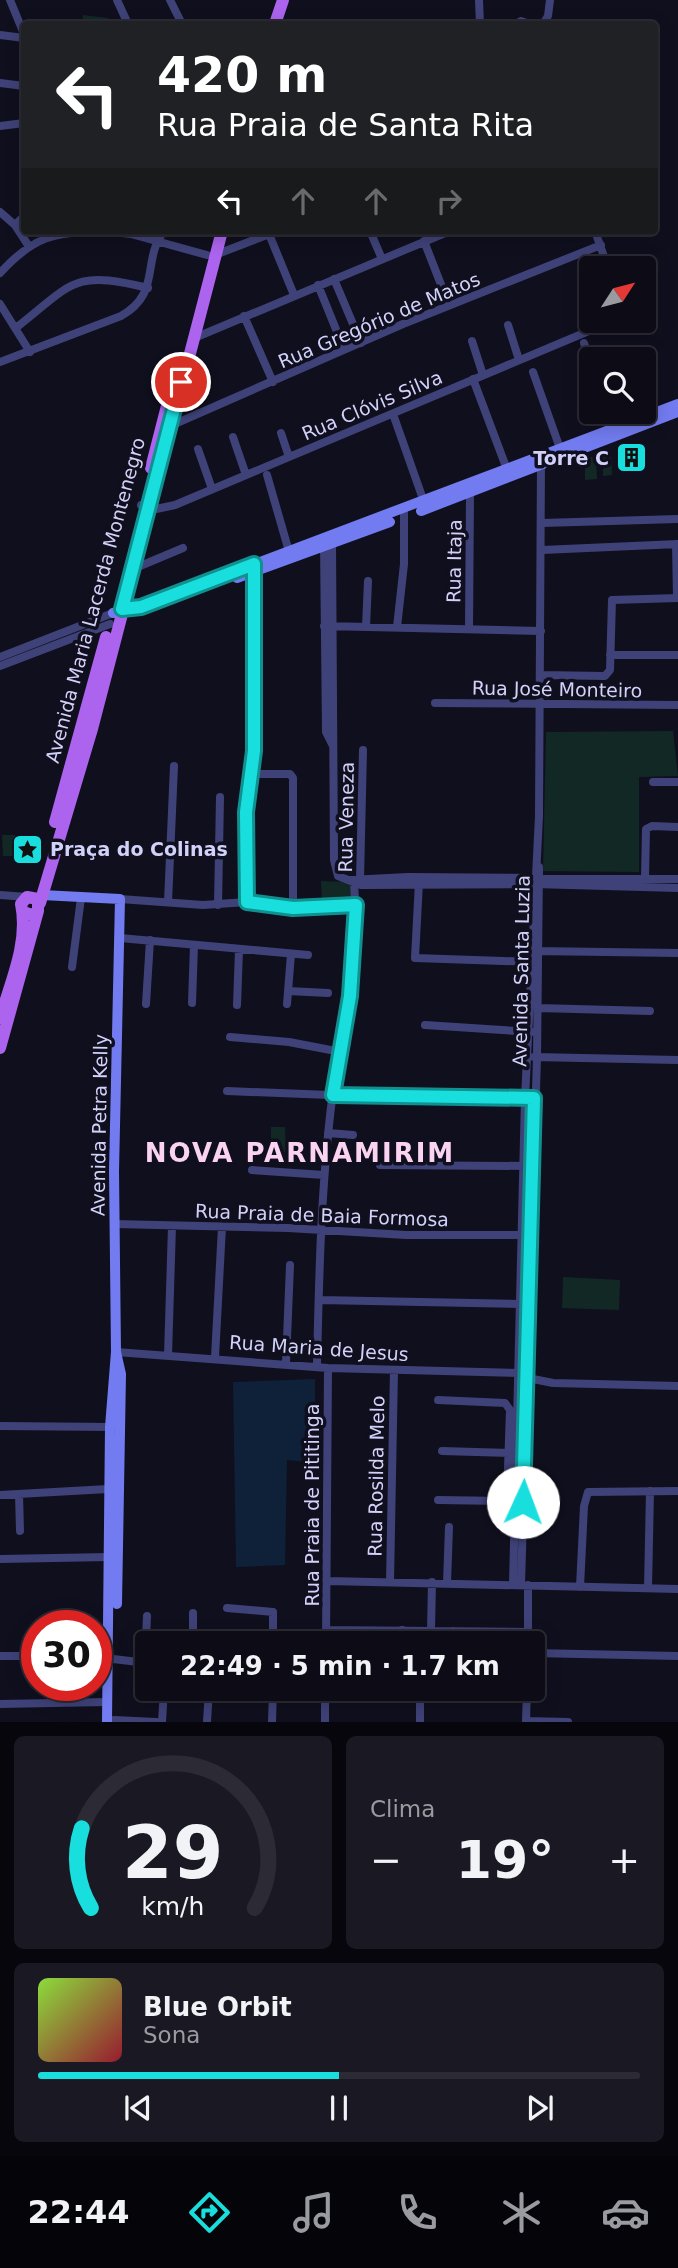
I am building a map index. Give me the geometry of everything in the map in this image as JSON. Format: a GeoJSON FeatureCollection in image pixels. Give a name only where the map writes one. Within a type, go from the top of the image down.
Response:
{"type":"FeatureCollection","features":[{"type":"Feature","properties":{"kind":"main road"},"geometry":{"type":"LineString","coordinates":[[276,21],[283,0]]}},
{"type":"Feature","properties":{"kind":"main road","name":"Avenida Maria Lacerda Montenegro"},"geometry":{"type":"LineString","coordinates":[[116,616],[132,569],[145,507],[170,426],[211,255],[213,235]]}},
{"type":"Feature","properties":{"kind":"main road","name":"Avenida Maria Lacerda Montenegro"},"geometry":{"type":"LineString","coordinates":[[0,1018],[116,616],[211,255],[220,235]]}},
{"type":"Feature","properties":{"kind":"main road","name":"Avenida Maria Lacerda Montenegro"},"geometry":{"type":"LineString","coordinates":[[0,1048],[32,903]]}},
{"type":"Feature","properties":{"kind":"street"},"geometry":{"type":"LineString","coordinates":[[10,0],[21,28]]}},
{"type":"Feature","properties":{"kind":"street"},"geometry":{"type":"LineString","coordinates":[[117,0],[127,21]]}},
{"type":"Feature","properties":{"kind":"street"},"geometry":{"type":"LineString","coordinates":[[170,0],[180,21]]}},
{"type":"Feature","properties":{"kind":"street"},"geometry":{"type":"LineString","coordinates":[[479,0],[480,21]]}},
{"type":"Feature","properties":{"kind":"street"},"geometry":{"type":"LineString","coordinates":[[547,21],[550,0]]}},
{"type":"Feature","properties":{"kind":"street"},"geometry":{"type":"LineString","coordinates":[[0,35],[21,36]]}},
{"type":"Feature","properties":{"kind":"street"},"geometry":{"type":"LineString","coordinates":[[0,83],[21,86]]}},
{"type":"Feature","properties":{"kind":"street"},"geometry":{"type":"LineString","coordinates":[[0,125],[21,124]]}},
{"type":"Feature","properties":{"kind":"street"},"geometry":{"type":"LineString","coordinates":[[0,212],[15,225],[27,245]]}},
{"type":"Feature","properties":{"kind":"street"},"geometry":{"type":"LineString","coordinates":[[15,225],[21,219]]}},
{"type":"Feature","properties":{"kind":"street"},"geometry":{"type":"LineString","coordinates":[[0,273],[27,245],[53,235]]}},
{"type":"Feature","properties":{"kind":"street"},"geometry":{"type":"LineString","coordinates":[[125,235],[211,255],[267,235]]}},
{"type":"Feature","properties":{"kind":"street"},"geometry":{"type":"LineString","coordinates":[[0,362],[121,316],[139,303],[148,288],[157,241],[161,235]]}},
{"type":"Feature","properties":{"kind":"street"},"geometry":{"type":"LineString","coordinates":[[274,235],[294,295]]}},
{"type":"Feature","properties":{"kind":"street"},"geometry":{"type":"LineString","coordinates":[[372,235],[382,259]]}},
{"type":"Feature","properties":{"kind":"street"},"geometry":{"type":"LineString","coordinates":[[192,339],[440,235]]}},
{"type":"Feature","properties":{"kind":"street"},"geometry":{"type":"LineString","coordinates":[[597,235],[604,256]]}},
{"type":"Feature","properties":{"kind":"street"},"geometry":{"type":"LineString","coordinates":[[424,241],[449,305]]}},
{"type":"Feature","properties":{"kind":"street","name":"Rua Gregório de Matos"},"geometry":{"type":"LineString","coordinates":[[170,426],[344,349],[601,245]]}},
{"type":"Feature","properties":{"kind":"street"},"geometry":{"type":"LineString","coordinates":[[17,327],[68,287],[88,278],[148,288]]}},
{"type":"Feature","properties":{"kind":"street"},"geometry":{"type":"LineString","coordinates":[[334,279],[361,343]]}},
{"type":"Feature","properties":{"kind":"street"},"geometry":{"type":"LineString","coordinates":[[318,285],[344,349]]}},
{"type":"Feature","properties":{"kind":"street"},"geometry":{"type":"LineString","coordinates":[[0,304],[17,327],[30,352]]}},
{"type":"Feature","properties":{"kind":"street"},"geometry":{"type":"LineString","coordinates":[[244,316],[273,382]]}},
{"type":"Feature","properties":{"kind":"street"},"geometry":{"type":"LineString","coordinates":[[508,325],[519,360]]}},
{"type":"Feature","properties":{"kind":"street","name":"Rua Clóvis Silva"},"geometry":{"type":"LineString","coordinates":[[145,507],[164,509],[584,333]]}},
{"type":"Feature","properties":{"kind":"street"},"geometry":{"type":"LineString","coordinates":[[472,341],[483,375]]}},
{"type":"Feature","properties":{"kind":"street"},"geometry":{"type":"LineString","coordinates":[[584,343],[585,347]]}},
{"type":"Feature","properties":{"kind":"street"},"geometry":{"type":"LineString","coordinates":[[533,372],[561,453]]}},
{"type":"Feature","properties":{"kind":"street"},"geometry":{"type":"LineString","coordinates":[[473,379],[508,473]]}},
{"type":"Feature","properties":{"kind":"street"},"geometry":{"type":"LineString","coordinates":[[405,513],[424,502],[561,453],[678,404]]}},
{"type":"Feature","properties":{"kind":"street"},"geometry":{"type":"LineString","coordinates":[[615,432],[678,412]]}},
{"type":"Feature","properties":{"kind":"street"},"geometry":{"type":"LineString","coordinates":[[393,414],[424,502]]}},
{"type":"Feature","properties":{"kind":"street"},"geometry":{"type":"LineString","coordinates":[[612,424],[615,432]]}},
{"type":"Feature","properties":{"kind":"street"},"geometry":{"type":"LineString","coordinates":[[281,433],[289,457]]}},
{"type":"Feature","properties":{"kind":"street"},"geometry":{"type":"LineString","coordinates":[[233,437],[246,475]]}},
{"type":"Feature","properties":{"kind":"street"},"geometry":{"type":"LineString","coordinates":[[198,449],[212,489]]}},
{"type":"Feature","properties":{"kind":"street","name":"Avenida Santa Luzia"},"geometry":{"type":"LineString","coordinates":[[521,1584],[513,1452],[526,1235],[535,1012],[542,550],[540,461]]}},
{"type":"Feature","properties":{"kind":"street"},"geometry":{"type":"LineString","coordinates":[[0,666],[48,643],[116,616],[405,513],[470,493],[508,473]]}},
{"type":"Feature","properties":{"kind":"street"},"geometry":{"type":"LineString","coordinates":[[267,475],[290,554]]}},
{"type":"Feature","properties":{"kind":"street","name":"Rua Itaja"},"geometry":{"type":"LineString","coordinates":[[469,629],[470,493]]}},
{"type":"Feature","properties":{"kind":"street"},"geometry":{"type":"LineString","coordinates":[[397,627],[405,513]]}},
{"type":"Feature","properties":{"kind":"street"},"geometry":{"type":"LineString","coordinates":[[542,523],[678,519]]}},
{"type":"Feature","properties":{"kind":"street"},"geometry":{"type":"LineString","coordinates":[[328,540],[326,732],[334,747],[335,870],[355,881],[678,879]]}},
{"type":"Feature","properties":{"kind":"street"},"geometry":{"type":"LineString","coordinates":[[540,676],[605,676],[610,670],[612,600],[677,598],[677,544],[542,550]]}},
{"type":"Feature","properties":{"kind":"street"},"geometry":{"type":"LineString","coordinates":[[132,569],[183,548]]}},
{"type":"Feature","properties":{"kind":"street"},"geometry":{"type":"LineString","coordinates":[[247,902],[246,812],[254,751],[255,568]]}},
{"type":"Feature","properties":{"kind":"street"},"geometry":{"type":"LineString","coordinates":[[366,626],[368,581]]}},
{"type":"Feature","properties":{"kind":"street"},"geometry":{"type":"LineString","coordinates":[[328,626],[541,631]]}},
{"type":"Feature","properties":{"kind":"street"},"geometry":{"type":"LineString","coordinates":[[0,657],[48,643]]}},
{"type":"Feature","properties":{"kind":"street"},"geometry":{"type":"LineString","coordinates":[[610,654],[678,655]]}},
{"type":"Feature","properties":{"kind":"street","name":"Rua José Monteiro"},"geometry":{"type":"LineString","coordinates":[[435,703],[678,705]]}},
{"type":"Feature","properties":{"kind":"street","name":"Rua Veneza"},"geometry":{"type":"LineString","coordinates":[[355,881],[363,750]]}},
{"type":"Feature","properties":{"kind":"street"},"geometry":{"type":"LineString","coordinates":[[168,902],[174,766]]}},
{"type":"Feature","properties":{"kind":"street"},"geometry":{"type":"LineString","coordinates":[[250,774],[293,776],[293,908]]}},
{"type":"Feature","properties":{"kind":"street"},"geometry":{"type":"LineString","coordinates":[[653,782],[678,782]]}},
{"type":"Feature","properties":{"kind":"street"},"geometry":{"type":"LineString","coordinates":[[218,905],[220,797]]}},
{"type":"Feature","properties":{"kind":"street"},"geometry":{"type":"LineString","coordinates":[[645,878],[646,828],[678,827]]}},
{"type":"Feature","properties":{"kind":"street"},"geometry":{"type":"LineString","coordinates":[[317,1365],[324,1175],[333,1095],[352,982],[355,881]]}},
{"type":"Feature","properties":{"kind":"street"},"geometry":{"type":"LineString","coordinates":[[419,881],[415,958],[536,962]]}},
{"type":"Feature","properties":{"kind":"street"},"geometry":{"type":"LineString","coordinates":[[537,881],[678,888]]}},
{"type":"Feature","properties":{"kind":"street"},"geometry":{"type":"LineString","coordinates":[[0,895],[32,903],[81,898],[218,905],[247,902],[293,908],[356,905]]}},
{"type":"Feature","properties":{"kind":"street"},"geometry":{"type":"LineString","coordinates":[[72,967],[81,898]]}},
{"type":"Feature","properties":{"kind":"street","name":"Avenida Petra Kelly"},"geometry":{"type":"LineString","coordinates":[[108,1610],[116,1352],[114,1224],[120,900]]}},
{"type":"Feature","properties":{"kind":"street"},"geometry":{"type":"LineString","coordinates":[[120,938],[308,955]]}},
{"type":"Feature","properties":{"kind":"street"},"geometry":{"type":"LineString","coordinates":[[146,1004],[150,940]]}},
{"type":"Feature","properties":{"kind":"street"},"geometry":{"type":"LineString","coordinates":[[191,1003],[194,945]]}},
{"type":"Feature","properties":{"kind":"street"},"geometry":{"type":"LineString","coordinates":[[237,1004],[239,950]]}},
{"type":"Feature","properties":{"kind":"street"},"geometry":{"type":"LineString","coordinates":[[536,951],[678,953]]}},
{"type":"Feature","properties":{"kind":"street"},"geometry":{"type":"LineString","coordinates":[[287,1004],[291,954]]}},
{"type":"Feature","properties":{"kind":"street"},"geometry":{"type":"LineString","coordinates":[[288,991],[328,993]]}},
{"type":"Feature","properties":{"kind":"street"},"geometry":{"type":"LineString","coordinates":[[535,1012],[650,1011]]}},
{"type":"Feature","properties":{"kind":"street"},"geometry":{"type":"LineString","coordinates":[[425,1025],[533,1031]]}},
{"type":"Feature","properties":{"kind":"street"},"geometry":{"type":"LineString","coordinates":[[230,1037],[289,1042],[341,1052]]}},
{"type":"Feature","properties":{"kind":"street"},"geometry":{"type":"LineString","coordinates":[[532,1057],[678,1060]]}},
{"type":"Feature","properties":{"kind":"street"},"geometry":{"type":"LineString","coordinates":[[227,1091],[530,1098]]}},
{"type":"Feature","properties":{"kind":"street"},"geometry":{"type":"LineString","coordinates":[[328,1133],[353,1135]]}},
{"type":"Feature","properties":{"kind":"street"},"geometry":{"type":"LineString","coordinates":[[380,1165],[529,1166]]}},
{"type":"Feature","properties":{"kind":"street"},"geometry":{"type":"LineString","coordinates":[[252,1170],[324,1175]]}},
{"type":"Feature","properties":{"kind":"street","name":"Rua Praia de Baia Formosa"},"geometry":{"type":"LineString","coordinates":[[114,1224],[406,1235],[526,1235]]}},
{"type":"Feature","properties":{"kind":"street"},"geometry":{"type":"LineString","coordinates":[[168,1355],[172,1226]]}},
{"type":"Feature","properties":{"kind":"street"},"geometry":{"type":"LineString","coordinates":[[215,1357],[222,1227]]}},
{"type":"Feature","properties":{"kind":"street","name":"Avenida Santa Luzia"},"geometry":{"type":"LineString","coordinates":[[521,1584],[528,1378],[526,1235]]}},
{"type":"Feature","properties":{"kind":"street"},"geometry":{"type":"LineString","coordinates":[[286,1363],[290,1265]]}},
{"type":"Feature","properties":{"kind":"street"},"geometry":{"type":"LineString","coordinates":[[319,1300],[520,1304]]}},
{"type":"Feature","properties":{"kind":"street","name":"Rua Maria de Jesus"},"geometry":{"type":"LineString","coordinates":[[116,1352],[215,1357],[328,1368],[519,1373]]}},
{"type":"Feature","properties":{"kind":"street","name":"Rua Praia de Pititinga"},"geometry":{"type":"LineString","coordinates":[[327,1630],[328,1368]]}},
{"type":"Feature","properties":{"kind":"street","name":"Rua Rosilda Melo"},"geometry":{"type":"LineString","coordinates":[[390,1582],[394,1370]]}},
{"type":"Feature","properties":{"kind":"street"},"geometry":{"type":"LineString","coordinates":[[528,1378],[553,1383],[678,1386]]}},
{"type":"Feature","properties":{"kind":"street"},"geometry":{"type":"LineString","coordinates":[[438,1400],[508,1404],[513,1452],[505,1500],[438,1500]]}},
{"type":"Feature","properties":{"kind":"street"},"geometry":{"type":"LineString","coordinates":[[0,1426],[114,1427]]}},
{"type":"Feature","properties":{"kind":"street","name":"Avenida Petra Kelly"},"geometry":{"type":"LineString","coordinates":[[107,1610],[108,1489],[114,1427]]}},
{"type":"Feature","properties":{"kind":"street"},"geometry":{"type":"LineString","coordinates":[[442,1451],[513,1452]]}},
{"type":"Feature","properties":{"kind":"street"},"geometry":{"type":"LineString","coordinates":[[0,1495],[108,1489]]}},
{"type":"Feature","properties":{"kind":"street"},"geometry":{"type":"LineString","coordinates":[[648,1588],[650,1491]]}},
{"type":"Feature","properties":{"kind":"street"},"geometry":{"type":"LineString","coordinates":[[580,1587],[585,1500],[588,1492],[678,1491]]}},
{"type":"Feature","properties":{"kind":"street"},"geometry":{"type":"LineString","coordinates":[[19,1494],[20,1531]]}},
{"type":"Feature","properties":{"kind":"street"},"geometry":{"type":"LineString","coordinates":[[447,1583],[449,1527]]}},
{"type":"Feature","properties":{"kind":"street"},"geometry":{"type":"LineString","coordinates":[[0,1559],[109,1557]]}},
{"type":"Feature","properties":{"kind":"street"},"geometry":{"type":"LineString","coordinates":[[328,1581],[678,1588]]}},
{"type":"Feature","properties":{"kind":"street"},"geometry":{"type":"LineString","coordinates":[[327,1630],[431,1631],[432,1582]]}},
{"type":"Feature","properties":{"kind":"street"},"geometry":{"type":"LineString","coordinates":[[521,1584],[528,1631]]}},
{"type":"Feature","properties":{"kind":"street"},"geometry":{"type":"LineString","coordinates":[[227,1608],[272,1612],[273,1631]]}},
{"type":"Feature","properties":{"kind":"street"},"geometry":{"type":"LineString","coordinates":[[193,1613],[193,1631]]}},
{"type":"Feature","properties":{"kind":"street"},"geometry":{"type":"LineString","coordinates":[[147,1616],[147,1631]]}},
{"type":"Feature","properties":{"kind":"street"},"geometry":{"type":"LineString","coordinates":[[545,1653],[678,1656]]}},
{"type":"Feature","properties":{"kind":"street"},"geometry":{"type":"LineString","coordinates":[[0,1656],[21,1657]]}},
{"type":"Feature","properties":{"kind":"street"},"geometry":{"type":"LineString","coordinates":[[112,1659],[135,1662]]}},
{"type":"Feature","properties":{"kind":"street","name":"Avenida Petra Kelly"},"geometry":{"type":"LineString","coordinates":[[109,1701],[111,1721]]}},
{"type":"Feature","properties":{"kind":"street"},"geometry":{"type":"LineString","coordinates":[[162,1722],[163,1701]]}},
{"type":"Feature","properties":{"kind":"street"},"geometry":{"type":"LineString","coordinates":[[207,1722],[208,1701]]}},
{"type":"Feature","properties":{"kind":"street"},"geometry":{"type":"LineString","coordinates":[[272,1722],[273,1701]]}},
{"type":"Feature","properties":{"kind":"street"},"geometry":{"type":"LineString","coordinates":[[325,1701],[325,1722]]}},
{"type":"Feature","properties":{"kind":"street"},"geometry":{"type":"LineString","coordinates":[[420,1701],[420,1722]]}},
{"type":"Feature","properties":{"kind":"street"},"geometry":{"type":"LineString","coordinates":[[527,1701],[526,1721],[568,1722]]}},
{"type":"Feature","properties":{"kind":"street"},"geometry":{"type":"LineString","coordinates":[[0,1704],[107,1702]]}},
{"type":"Feature","properties":{"kind":"street","name":"Avenida Petra Kelly"},"geometry":{"type":"LineString","coordinates":[[107,1702],[111,1721]]}},
{"type":"Feature","properties":{"kind":"street"},"geometry":{"type":"LineString","coordinates":[[111,1721],[156,1722]]}},
{"type":"Feature","properties":{"kind":"green space"},"geometry":{"type":"Polygon","coordinates":[[[83,15],[108,18],[108,21],[82,21],[83,15]]]}},
{"type":"Feature","properties":{"kind":"green space"},"geometry":{"type":"Polygon","coordinates":[[[603,454],[611,454],[612,475],[603,476],[603,454]]]}},
{"type":"Feature","properties":{"kind":"green space"},"geometry":{"type":"Polygon","coordinates":[[[585,457],[596,457],[597,479],[585,480],[585,457]]]}},
{"type":"Feature","properties":{"kind":"green space"},"geometry":{"type":"Polygon","coordinates":[[[673,731],[678,776],[639,777],[639,872],[543,871],[546,732],[673,731]]]}},
{"type":"Feature","properties":{"kind":"green space"},"geometry":{"type":"Polygon","coordinates":[[[2,835],[15,835],[15,856],[3,856],[2,835]]]}},
{"type":"Feature","properties":{"kind":"green space"},"geometry":{"type":"Polygon","coordinates":[[[321,881],[351,882],[352,901],[322,902],[321,881]]]}},
{"type":"Feature","properties":{"kind":"green space"},"geometry":{"type":"Polygon","coordinates":[[[271,1127],[285,1127],[286,1152],[271,1152],[271,1127]]]}},
{"type":"Feature","properties":{"kind":"green space"},"geometry":{"type":"Polygon","coordinates":[[[563,1277],[620,1280],[619,1310],[562,1308],[563,1277]]]}},
{"type":"Feature","properties":{"kind":"water"},"geometry":{"type":"Polygon","coordinates":[[[315,1379],[315,1463],[287,1460],[285,1565],[236,1567],[233,1382],[315,1379]]]}},
{"type":"Feature","properties":{"kind":"place","name":"Torre C"},"geometry":{"type":"Point","coordinates":[632,458]}},
{"type":"Feature","properties":{"kind":"place","name":"Praça do Colinas"},"geometry":{"type":"Point","coordinates":[27,849]}},
{"type":"Feature","properties":{"kind":"district","name":"NOVA PARNAMIRIM"},"geometry":{"type":"Point","coordinates":[300,1153]}},
{"type":"Feature","properties":{"kind":"route"},"geometry":{"type":"LineString","coordinates":[[181,382],[122,609],[141,607],[254,564],[254,751],[246,812],[247,902],[305,909],[356,905],[357,929],[350,996],[333,1095],[534,1098],[523,1502]]}}]}
